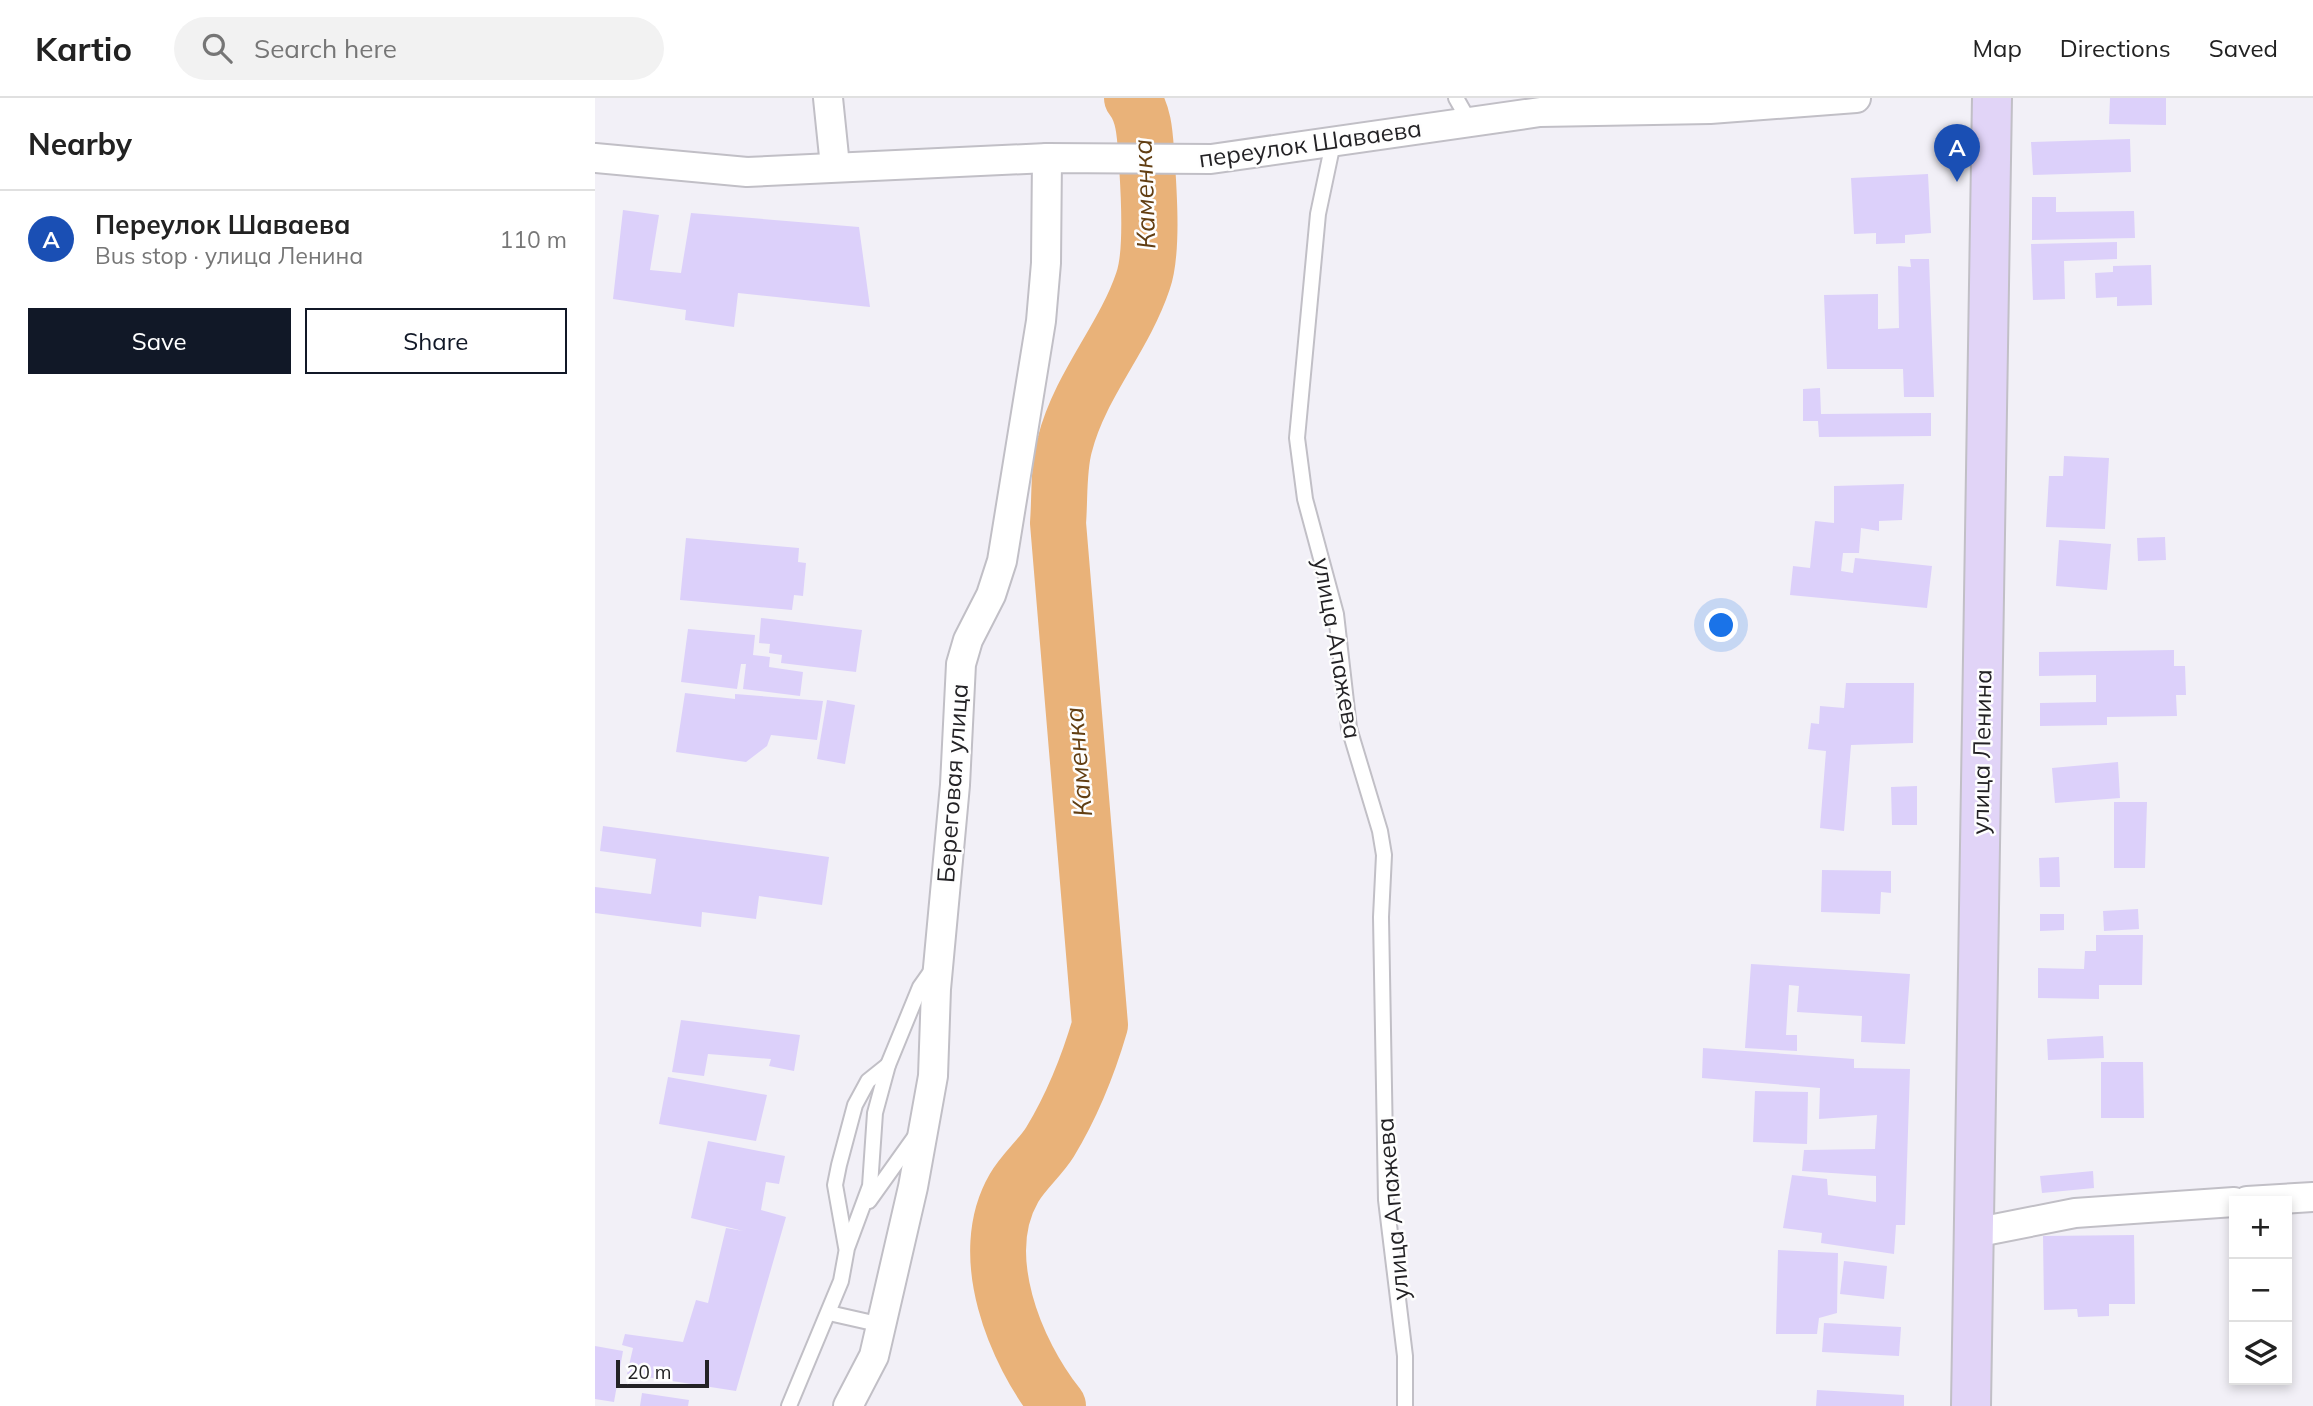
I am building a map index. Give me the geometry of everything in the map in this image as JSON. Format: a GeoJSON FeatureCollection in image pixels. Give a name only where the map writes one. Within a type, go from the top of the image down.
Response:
{"type":"FeatureCollection","features":[{"type":"Feature","properties":{"kind":"street"},"geometry":{"type":"LineString","coordinates":[[828,98],[835,166]]}},
{"type":"Feature","properties":{"kind":"street","name":"переулок Шаваева"},"geometry":{"type":"LineString","coordinates":[[595,158],[711,171],[747,172],[1047,158],[1211,159],[1333,143],[1462,109],[1540,112],[1710,108],[1856,98]]}},
{"type":"Feature","properties":{"kind":"street","name":"улица Ленина"},"geometry":{"type":"LineString","coordinates":[[1971,1406],[1992,98]]}},
{"type":"Feature","properties":{"kind":"street","name":"Береговая улица"},"geometry":{"type":"LineString","coordinates":[[848,1406],[874,1356],[882,1325],[934,1065],[939,960],[955,785],[961,664],[971,632],[991,595],[1002,561],[1041,321],[1046,263],[1047,158]]}},
{"type":"Feature","properties":{"kind":"street"},"geometry":{"type":"LineString","coordinates":[[2292,1198],[2313,1197]]}},
{"type":"Feature","properties":{"kind":"street"},"geometry":{"type":"LineString","coordinates":[[1974,1233],[2075,1213],[2229,1202]]}},
{"type":"Feature","properties":{"kind":"lane","name":"улица Апажева"},"geometry":{"type":"LineString","coordinates":[[1333,143],[1318,214],[1297,438],[1305,499],[1336,614],[1349,728],[1380,831],[1384,855],[1381,917],[1386,1200],[1405,1356],[1405,1406]]}},
{"type":"Feature","properties":{"kind":"lane"},"geometry":{"type":"LineString","coordinates":[[789,1406],[829,1313],[841,1281],[846,1248],[864,1207],[870,1186],[876,1113],[888,1065],[920,987],[939,960]]}},
{"type":"Feature","properties":{"kind":"lane"},"geometry":{"type":"LineString","coordinates":[[846,1248],[835,1185],[843,1147],[855,1105],[868,1082],[888,1065]]}},
{"type":"Feature","properties":{"kind":"lane"},"geometry":{"type":"LineString","coordinates":[[864,1207],[909,1147],[925,1119]]}},
{"type":"Feature","properties":{"kind":"lane"},"geometry":{"type":"LineString","coordinates":[[829,1313],[882,1325]]}},
{"type":"Feature","properties":{"kind":"building"},"geometry":{"type":"Polygon","coordinates":[[[2110,98],[2166,98],[2166,125],[2109,124],[2110,98]]]}},
{"type":"Feature","properties":{"kind":"building"},"geometry":{"type":"Polygon","coordinates":[[[2130,139],[2131,172],[2033,175],[2031,142],[2130,139]]]}},
{"type":"Feature","properties":{"kind":"building"},"geometry":{"type":"Polygon","coordinates":[[[1928,174],[1931,233],[1905,235],[1905,243],[1876,244],[1876,233],[1854,234],[1851,178],[1928,174]]]}},
{"type":"Feature","properties":{"kind":"building"},"geometry":{"type":"Polygon","coordinates":[[[2032,197],[2056,197],[2056,212],[2134,211],[2135,238],[2032,240],[2032,197]]]}},
{"type":"Feature","properties":{"kind":"building"},"geometry":{"type":"Polygon","coordinates":[[[623,210],[659,215],[650,270],[681,273],[691,213],[859,227],[870,307],[738,293],[734,327],[685,320],[686,310],[613,299],[623,210]]]}},
{"type":"Feature","properties":{"kind":"building"},"geometry":{"type":"Polygon","coordinates":[[[2117,242],[2117,259],[2064,261],[2065,299],[2033,300],[2031,244],[2117,242]]]}},
{"type":"Feature","properties":{"kind":"building"},"geometry":{"type":"Polygon","coordinates":[[[1910,259],[1929,259],[1934,397],[1904,397],[1903,369],[1827,369],[1824,295],[1878,294],[1878,329],[1899,328],[1898,266],[1911,267],[1910,259]]]}},
{"type":"Feature","properties":{"kind":"building"},"geometry":{"type":"Polygon","coordinates":[[[2151,265],[2152,305],[2117,306],[2117,297],[2096,298],[2095,273],[2113,272],[2113,266],[2151,265]]]}},
{"type":"Feature","properties":{"kind":"building"},"geometry":{"type":"Polygon","coordinates":[[[1820,388],[1821,414],[1931,413],[1931,436],[1819,437],[1818,421],[1803,421],[1803,389],[1820,388]]]}},
{"type":"Feature","properties":{"kind":"building"},"geometry":{"type":"Polygon","coordinates":[[[2064,456],[2109,458],[2105,529],[2046,527],[2049,476],[2063,476],[2064,456]]]}},
{"type":"Feature","properties":{"kind":"building"},"geometry":{"type":"Polygon","coordinates":[[[1904,484],[1902,520],[1879,521],[1879,531],[1861,528],[1859,553],[1843,553],[1841,571],[1853,573],[1855,558],[1932,566],[1927,608],[1790,595],[1793,566],[1810,568],[1815,521],[1834,523],[1834,486],[1904,484]]]}},
{"type":"Feature","properties":{"kind":"building"},"geometry":{"type":"Polygon","coordinates":[[[2165,537],[2166,560],[2138,561],[2137,538],[2165,537]]]}},
{"type":"Feature","properties":{"kind":"building"},"geometry":{"type":"Polygon","coordinates":[[[686,538],[799,548],[798,562],[806,563],[803,596],[794,595],[792,610],[680,600],[686,538]]]}},
{"type":"Feature","properties":{"kind":"building"},"geometry":{"type":"Polygon","coordinates":[[[2059,540],[2111,544],[2107,590],[2056,586],[2059,540]]]}},
{"type":"Feature","properties":{"kind":"building"},"geometry":{"type":"Polygon","coordinates":[[[761,618],[862,630],[856,672],[781,663],[782,655],[769,653],[770,644],[759,643],[761,618]]]}},
{"type":"Feature","properties":{"kind":"building"},"geometry":{"type":"Polygon","coordinates":[[[688,629],[755,635],[753,655],[770,657],[769,667],[803,672],[800,696],[743,689],[746,664],[741,664],[737,689],[681,682],[688,629]]]}},
{"type":"Feature","properties":{"kind":"building"},"geometry":{"type":"Polygon","coordinates":[[[2174,650],[2174,666],[2185,666],[2186,695],[2176,695],[2177,716],[2107,717],[2107,725],[2040,726],[2040,703],[2096,702],[2096,675],[2039,676],[2039,652],[2174,650]]]}},
{"type":"Feature","properties":{"kind":"building"},"geometry":{"type":"Polygon","coordinates":[[[1846,683],[1914,683],[1913,743],[1851,745],[1844,831],[1820,828],[1826,751],[1808,749],[1811,723],[1819,724],[1820,706],[1844,708],[1846,683]]]}},
{"type":"Feature","properties":{"kind":"building"},"geometry":{"type":"Polygon","coordinates":[[[685,693],[735,699],[735,694],[823,701],[817,740],[771,735],[767,746],[746,762],[676,752],[685,693]]]}},
{"type":"Feature","properties":{"kind":"building"},"geometry":{"type":"Polygon","coordinates":[[[827,700],[855,705],[845,764],[817,759],[827,700]]]}},
{"type":"Feature","properties":{"kind":"building"},"geometry":{"type":"Polygon","coordinates":[[[2118,762],[2120,798],[2055,803],[2052,768],[2118,762]]]}},
{"type":"Feature","properties":{"kind":"building"},"geometry":{"type":"Polygon","coordinates":[[[1917,786],[1917,825],[1892,825],[1891,787],[1917,786]]]}},
{"type":"Feature","properties":{"kind":"building"},"geometry":{"type":"Polygon","coordinates":[[[2114,802],[2147,802],[2145,868],[2114,868],[2114,802]]]}},
{"type":"Feature","properties":{"kind":"building"},"geometry":{"type":"Polygon","coordinates":[[[603,826],[829,857],[822,905],[759,896],[756,919],[702,912],[701,927],[595,913],[595,887],[651,894],[656,859],[600,851],[603,826]]]}},
{"type":"Feature","properties":{"kind":"building"},"geometry":{"type":"Polygon","coordinates":[[[2059,857],[2060,887],[2040,887],[2039,858],[2059,857]]]}},
{"type":"Feature","properties":{"kind":"building"},"geometry":{"type":"Polygon","coordinates":[[[1822,870],[1891,871],[1891,893],[1881,892],[1880,914],[1821,912],[1822,870]]]}},
{"type":"Feature","properties":{"kind":"building"},"geometry":{"type":"Polygon","coordinates":[[[2138,909],[2139,929],[2104,931],[2103,911],[2138,909]]]}},
{"type":"Feature","properties":{"kind":"building"},"geometry":{"type":"Polygon","coordinates":[[[2040,914],[2064,914],[2064,930],[2040,931],[2040,914]]]}},
{"type":"Feature","properties":{"kind":"building"},"geometry":{"type":"Polygon","coordinates":[[[2096,935],[2143,935],[2142,985],[2099,985],[2099,999],[2038,998],[2038,968],[2084,969],[2085,951],[2096,951],[2096,935]]]}},
{"type":"Feature","properties":{"kind":"building"},"geometry":{"type":"Polygon","coordinates":[[[1751,964],[1910,974],[1905,1044],[1861,1042],[1862,1016],[1797,1012],[1799,986],[1789,985],[1786,1035],[1797,1035],[1797,1051],[1745,1048],[1751,964]]]}},
{"type":"Feature","properties":{"kind":"building"},"geometry":{"type":"Polygon","coordinates":[[[681,1020],[800,1035],[794,1071],[769,1066],[771,1059],[708,1054],[704,1076],[672,1072],[681,1020]]]}},
{"type":"Feature","properties":{"kind":"building"},"geometry":{"type":"Polygon","coordinates":[[[2103,1036],[2104,1058],[2048,1060],[2047,1039],[2103,1036]]]}},
{"type":"Feature","properties":{"kind":"building"},"geometry":{"type":"Polygon","coordinates":[[[1703,1048],[1854,1059],[1854,1068],[1910,1069],[1905,1225],[1896,1225],[1894,1254],[1821,1243],[1822,1233],[1783,1228],[1792,1175],[1827,1179],[1828,1195],[1876,1202],[1876,1176],[1802,1171],[1804,1150],[1875,1149],[1877,1115],[1819,1119],[1820,1088],[1702,1078],[1703,1048]]]}},
{"type":"Feature","properties":{"kind":"building"},"geometry":{"type":"Polygon","coordinates":[[[2101,1062],[2143,1062],[2144,1118],[2101,1118],[2101,1062]]]}},
{"type":"Feature","properties":{"kind":"building"},"geometry":{"type":"Polygon","coordinates":[[[668,1077],[767,1095],[756,1141],[659,1124],[668,1077]]]}},
{"type":"Feature","properties":{"kind":"building"},"geometry":{"type":"Polygon","coordinates":[[[1755,1091],[1808,1092],[1807,1144],[1753,1142],[1755,1091]]]}},
{"type":"Feature","properties":{"kind":"building"},"geometry":{"type":"Polygon","coordinates":[[[708,1141],[785,1156],[779,1184],[766,1182],[761,1210],[786,1217],[736,1391],[627,1374],[633,1348],[622,1345],[625,1334],[683,1342],[696,1300],[708,1303],[726,1228],[743,1231],[691,1218],[708,1141]]]}},
{"type":"Feature","properties":{"kind":"building"},"geometry":{"type":"Polygon","coordinates":[[[2093,1171],[2094,1188],[2042,1193],[2040,1176],[2093,1171]]]}},
{"type":"Feature","properties":{"kind":"building"},"geometry":{"type":"Polygon","coordinates":[[[2134,1235],[2135,1304],[2109,1304],[2109,1316],[2078,1317],[2077,1309],[2044,1310],[2043,1236],[2134,1235]]]}},
{"type":"Feature","properties":{"kind":"building"},"geometry":{"type":"Polygon","coordinates":[[[1778,1250],[1838,1253],[1837,1313],[1819,1318],[1817,1334],[1776,1334],[1778,1250]]]}},
{"type":"Feature","properties":{"kind":"building"},"geometry":{"type":"Polygon","coordinates":[[[1844,1261],[1887,1266],[1884,1299],[1840,1294],[1844,1261]]]}},
{"type":"Feature","properties":{"kind":"building"},"geometry":{"type":"Polygon","coordinates":[[[1824,1323],[1901,1327],[1899,1356],[1822,1352],[1824,1323]]]}},
{"type":"Feature","properties":{"kind":"building"},"geometry":{"type":"Polygon","coordinates":[[[595,1346],[623,1351],[614,1402],[595,1399],[595,1346]]]}},
{"type":"Feature","properties":{"kind":"building"},"geometry":{"type":"Polygon","coordinates":[[[1817,1390],[1904,1395],[1904,1406],[1816,1406],[1817,1390]]]}},
{"type":"Feature","properties":{"kind":"building"},"geometry":{"type":"Polygon","coordinates":[[[642,1393],[689,1400],[688,1406],[640,1406],[642,1393]]]}},
{"type":"Feature","properties":{"kind":"waterway","name":"Каменка"},"geometry":{"type":"LineString","coordinates":[[1058,1406],[1027,1359],[1015,1331],[999,1272],[998,1243],[1003,1214],[1014,1188],[1046,1148],[1066,1113],[1085,1070],[1100,1025],[1058,523],[1061,463],[1072,422],[1135,302],[1146,269],[1149,191],[1145,138],[1140,113],[1132,98]]}},
{"type":"Feature","properties":{"kind":"place","name":"Переулок Шаваева"},"geometry":{"type":"Point","coordinates":[1957,182]}}]}
